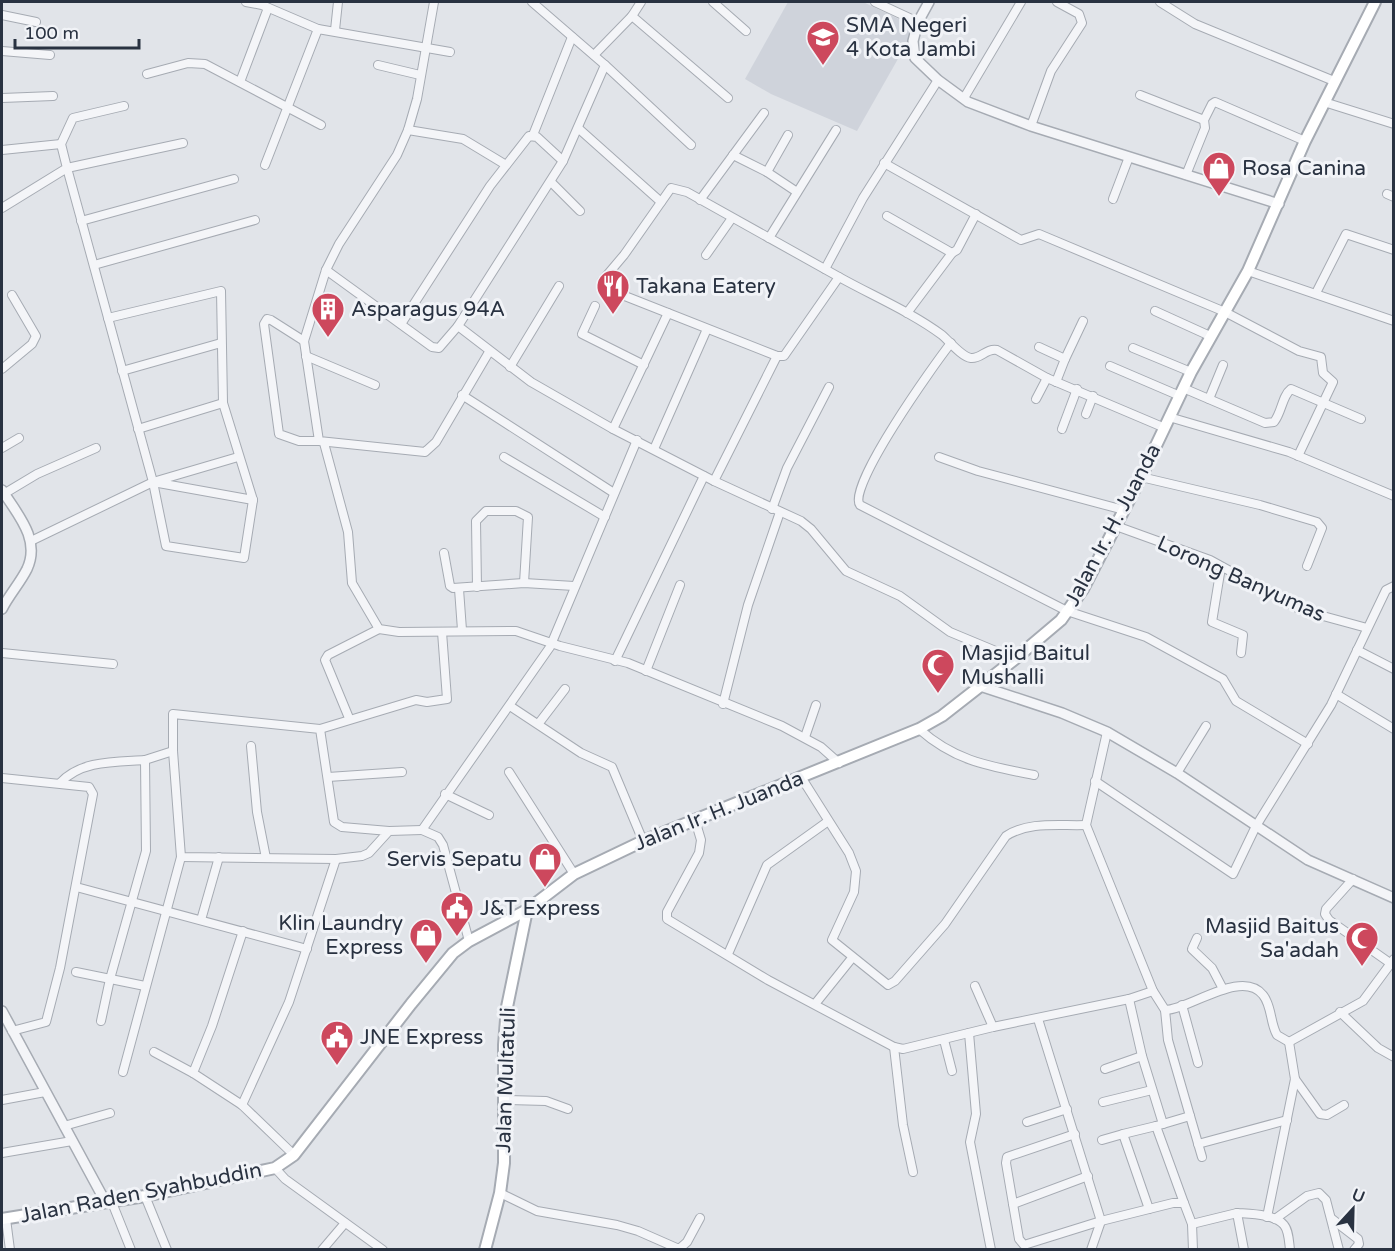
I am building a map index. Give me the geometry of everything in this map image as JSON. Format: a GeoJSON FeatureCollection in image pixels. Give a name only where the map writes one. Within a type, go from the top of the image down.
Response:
{"type":"FeatureCollection","features":[{"type":"Feature","properties":{"kind":"main road","name":"Jalan Ir. H. Juanda"},"geometry":{"type":"LineString","coordinates":[[527,910],[574,874],[643,841],[919,729],[942,716],[1015,659],[1068,611],[1083,589],[1142,477],[1210,336],[1248,271],[1305,141],[1375,2]]}},
{"type":"Feature","properties":{"kind":"main road","name":"Jalan Raden Syahbuddin"},"geometry":{"type":"LineString","coordinates":[[4,1219],[145,1196],[275,1167],[294,1155],[453,953],[469,941],[527,910]]}},
{"type":"Feature","properties":{"kind":"main road","name":"Jalan Multatuli"},"geometry":{"type":"LineString","coordinates":[[485,1250],[500,1193],[506,1138],[504,1045],[507,1007],[527,910]]}},
{"type":"Feature","properties":{"kind":"street"},"geometry":{"type":"LineString","coordinates":[[246,2],[268,8],[318,28],[450,52]]}},
{"type":"Feature","properties":{"kind":"street"},"geometry":{"type":"LineString","coordinates":[[335,30],[338,2]]}},
{"type":"Feature","properties":{"kind":"street"},"geometry":{"type":"LineString","coordinates":[[379,629],[352,584],[348,532],[322,442],[304,341],[326,270],[339,244],[397,155],[408,130],[434,2]]}},
{"type":"Feature","properties":{"kind":"street"},"geometry":{"type":"LineString","coordinates":[[532,2],[594,55],[691,145]]}},
{"type":"Feature","properties":{"kind":"street"},"geometry":{"type":"LineString","coordinates":[[594,55],[632,16],[641,2]]}},
{"type":"Feature","properties":{"kind":"street"},"geometry":{"type":"LineString","coordinates":[[713,2],[746,31]]}},
{"type":"Feature","properties":{"kind":"street"},"geometry":{"type":"LineString","coordinates":[[875,2],[918,22]]}},
{"type":"Feature","properties":{"kind":"street"},"geometry":{"type":"LineString","coordinates":[[929,2],[918,22],[913,41],[915,58],[938,80],[964,99],[1031,126],[1279,204]]}},
{"type":"Feature","properties":{"kind":"street"},"geometry":{"type":"LineString","coordinates":[[964,99],[1021,2]]}},
{"type":"Feature","properties":{"kind":"street"},"geometry":{"type":"LineString","coordinates":[[1031,126],[1044,97],[1051,71],[1082,23],[1079,14],[1057,2]]}},
{"type":"Feature","properties":{"kind":"street"},"geometry":{"type":"LineString","coordinates":[[1160,2],[1195,24],[1334,81]]}},
{"type":"Feature","properties":{"kind":"street"},"geometry":{"type":"LineString","coordinates":[[240,82],[268,8]]}},
{"type":"Feature","properties":{"kind":"street"},"geometry":{"type":"LineString","coordinates":[[2,15],[36,22]]}},
{"type":"Feature","properties":{"kind":"street"},"geometry":{"type":"LineString","coordinates":[[632,16],[729,98]]}},
{"type":"Feature","properties":{"kind":"street"},"geometry":{"type":"LineString","coordinates":[[265,165],[289,108],[318,28]]}},
{"type":"Feature","properties":{"kind":"street"},"geometry":{"type":"LineString","coordinates":[[533,135],[572,37]]}},
{"type":"Feature","properties":{"kind":"street"},"geometry":{"type":"LineString","coordinates":[[2,51],[50,54]]}},
{"type":"Feature","properties":{"kind":"street"},"geometry":{"type":"LineString","coordinates":[[147,74],[198,62],[321,125]]}},
{"type":"Feature","properties":{"kind":"street"},"geometry":{"type":"LineString","coordinates":[[378,65],[420,75]]}},
{"type":"Feature","properties":{"kind":"street"},"geometry":{"type":"LineString","coordinates":[[326,270],[435,348],[439,348],[458,326],[551,182],[563,161],[605,65]]}},
{"type":"Feature","properties":{"kind":"street"},"geometry":{"type":"LineString","coordinates":[[825,269],[884,163],[938,80]]}},
{"type":"Feature","properties":{"kind":"street"},"geometry":{"type":"LineString","coordinates":[[1140,95],[1204,120]]}},
{"type":"Feature","properties":{"kind":"street"},"geometry":{"type":"LineString","coordinates":[[2,98],[53,96]]}},
{"type":"Feature","properties":{"kind":"street"},"geometry":{"type":"LineString","coordinates":[[1186,176],[1206,128],[1204,120],[1212,104],[1220,102],[1305,141]]}},
{"type":"Feature","properties":{"kind":"street"},"geometry":{"type":"LineString","coordinates":[[1324,102],[1394,124]]}},
{"type":"Feature","properties":{"kind":"street"},"geometry":{"type":"LineString","coordinates":[[108,318],[221,291],[223,403],[238,458],[253,500],[244,558],[166,546],[153,482],[93,265],[62,144],[73,118],[124,106]]}},
{"type":"Feature","properties":{"kind":"street"},"geometry":{"type":"LineString","coordinates":[[700,200],[764,114]]}},
{"type":"Feature","properties":{"kind":"street"},"geometry":{"type":"LineString","coordinates":[[578,128],[662,202]]}},
{"type":"Feature","properties":{"kind":"street"},"geometry":{"type":"LineString","coordinates":[[408,130],[463,139],[506,165]]}},
{"type":"Feature","properties":{"kind":"street"},"geometry":{"type":"LineString","coordinates":[[769,238],[836,130]]}},
{"type":"Feature","properties":{"kind":"street"},"geometry":{"type":"LineString","coordinates":[[401,324],[506,165],[529,135],[533,135]]}},
{"type":"Feature","properties":{"kind":"street"},"geometry":{"type":"LineString","coordinates":[[533,135],[563,161]]}},
{"type":"Feature","properties":{"kind":"street"},"geometry":{"type":"LineString","coordinates":[[767,172],[788,135]]}},
{"type":"Feature","properties":{"kind":"street"},"geometry":{"type":"LineString","coordinates":[[2,208],[67,168],[183,143]]}},
{"type":"Feature","properties":{"kind":"street"},"geometry":{"type":"LineString","coordinates":[[2,150],[62,144]]}},
{"type":"Feature","properties":{"kind":"street"},"geometry":{"type":"LineString","coordinates":[[733,155],[767,172],[797,192]]}},
{"type":"Feature","properties":{"kind":"street"},"geometry":{"type":"LineString","coordinates":[[1113,199],[1129,157]]}},
{"type":"Feature","properties":{"kind":"street"},"geometry":{"type":"LineString","coordinates":[[884,163],[1021,240],[1039,234],[1225,312],[1299,351],[1310,352],[1321,357],[1323,373],[1333,382],[1322,401],[1298,456]]}},
{"type":"Feature","properties":{"kind":"street"},"geometry":{"type":"LineString","coordinates":[[81,220],[234,179]]}},
{"type":"Feature","properties":{"kind":"street"},"geometry":{"type":"LineString","coordinates":[[551,182],[580,211]]}},
{"type":"Feature","properties":{"kind":"street"},"geometry":{"type":"LineString","coordinates":[[839,278],[785,354],[777,356],[605,289],[601,285],[674,187],[907,314],[970,358],[990,350],[997,350],[1047,378],[1092,396],[1167,423],[1298,456],[1394,496]]}},
{"type":"Feature","properties":{"kind":"street"},"geometry":{"type":"LineString","coordinates":[[907,314],[952,253],[957,250],[976,214]]}},
{"type":"Feature","properties":{"kind":"street"},"geometry":{"type":"LineString","coordinates":[[887,216],[952,253]]}},
{"type":"Feature","properties":{"kind":"street"},"geometry":{"type":"LineString","coordinates":[[706,255],[732,218]]}},
{"type":"Feature","properties":{"kind":"street"},"geometry":{"type":"LineString","coordinates":[[93,265],[255,220]]}},
{"type":"Feature","properties":{"kind":"street"},"geometry":{"type":"LineString","coordinates":[[1316,293],[1346,234],[1394,250]]}},
{"type":"Feature","properties":{"kind":"street"},"geometry":{"type":"LineString","coordinates":[[1248,271],[1394,321]]}},
{"type":"Feature","properties":{"kind":"street"},"geometry":{"type":"LineString","coordinates":[[510,368],[559,286]]}},
{"type":"Feature","properties":{"kind":"street"},"geometry":{"type":"LineString","coordinates":[[2,369],[32,344],[36,336],[12,295]]}},
{"type":"Feature","properties":{"kind":"street"},"geometry":{"type":"LineString","coordinates":[[595,306],[582,334],[644,364]]}},
{"type":"Feature","properties":{"kind":"street"},"geometry":{"type":"LineString","coordinates":[[1155,311],[1210,336]]}},
{"type":"Feature","properties":{"kind":"street"},"geometry":{"type":"LineString","coordinates":[[613,429],[668,313]]}},
{"type":"Feature","properties":{"kind":"street"},"geometry":{"type":"LineString","coordinates":[[304,341],[271,320],[266,321],[264,326],[279,434],[299,441],[425,452],[435,442],[489,352]]}},
{"type":"Feature","properties":{"kind":"street"},"geometry":{"type":"LineString","coordinates":[[1056,382],[1083,321]]}},
{"type":"Feature","properties":{"kind":"street"},"geometry":{"type":"LineString","coordinates":[[458,326],[531,382],[613,429],[714,481],[807,525],[846,571],[900,596],[950,632],[1015,659]]}},
{"type":"Feature","properties":{"kind":"street"},"geometry":{"type":"LineString","coordinates":[[654,449],[707,329]]}},
{"type":"Feature","properties":{"kind":"street"},"geometry":{"type":"LineString","coordinates":[[122,371],[221,343]]}},
{"type":"Feature","properties":{"kind":"street"},"geometry":{"type":"LineString","coordinates":[[951,343],[923,378],[888,436],[861,486],[857,502],[864,508],[1068,611],[1146,638],[1223,679],[1236,701],[1308,744]]}},
{"type":"Feature","properties":{"kind":"street"},"geometry":{"type":"LineString","coordinates":[[1039,347],[1065,359]]}},
{"type":"Feature","properties":{"kind":"street"},"geometry":{"type":"LineString","coordinates":[[1133,348],[1191,372]]}},
{"type":"Feature","properties":{"kind":"street"},"geometry":{"type":"LineString","coordinates":[[306,356],[375,385]]}},
{"type":"Feature","properties":{"kind":"street"},"geometry":{"type":"LineString","coordinates":[[714,481],[777,356]]}},
{"type":"Feature","properties":{"kind":"street"},"geometry":{"type":"LineString","coordinates":[[1209,399],[1223,365]]}},
{"type":"Feature","properties":{"kind":"street"},"geometry":{"type":"LineString","coordinates":[[1110,366],[1181,392],[1209,399],[1269,424],[1279,416],[1288,390],[1295,389],[1361,419]]}},
{"type":"Feature","properties":{"kind":"street"},"geometry":{"type":"LineString","coordinates":[[1036,399],[1047,378]]}},
{"type":"Feature","properties":{"kind":"street"},"geometry":{"type":"LineString","coordinates":[[723,704],[787,468],[829,387]]}},
{"type":"Feature","properties":{"kind":"street"},"geometry":{"type":"LineString","coordinates":[[1062,429],[1077,389]]}},
{"type":"Feature","properties":{"kind":"street"},"geometry":{"type":"LineString","coordinates":[[462,395],[614,493]]}},
{"type":"Feature","properties":{"kind":"street"},"geometry":{"type":"LineString","coordinates":[[1086,414],[1092,396]]}},
{"type":"Feature","properties":{"kind":"street"},"geometry":{"type":"LineString","coordinates":[[138,429],[223,403]]}},
{"type":"Feature","properties":{"kind":"street"},"geometry":{"type":"LineString","coordinates":[[2,448],[19,438]]}},
{"type":"Feature","properties":{"kind":"street"},"geometry":{"type":"LineString","coordinates":[[422,830],[552,643],[637,440]]}},
{"type":"Feature","properties":{"kind":"street"},"geometry":{"type":"LineString","coordinates":[[2,609],[27,569],[31,541],[27,528],[2,493],[96,448]]}},
{"type":"Feature","properties":{"kind":"street"},"geometry":{"type":"LineString","coordinates":[[939,457],[978,471],[1124,510]]}},
{"type":"Feature","properties":{"kind":"street"},"geometry":{"type":"LineString","coordinates":[[31,541],[153,482],[238,458]]}},
{"type":"Feature","properties":{"kind":"street"},"geometry":{"type":"LineString","coordinates":[[504,458],[605,517]]}},
{"type":"Feature","properties":{"kind":"street"},"geometry":{"type":"LineString","coordinates":[[615,661],[704,476]]}},
{"type":"Feature","properties":{"kind":"street"},"geometry":{"type":"LineString","coordinates":[[1142,477],[1260,505],[1317,522],[1322,528],[1307,566]]}},
{"type":"Feature","properties":{"kind":"street"},"geometry":{"type":"LineString","coordinates":[[153,482],[253,500]]}},
{"type":"Feature","properties":{"kind":"street"},"geometry":{"type":"LineString","coordinates":[[477,587],[476,521],[486,511],[516,511],[528,517],[524,583]]}},
{"type":"Feature","properties":{"kind":"street","name":"Lorong Banyumas"},"geometry":{"type":"LineString","coordinates":[[1116,526],[1221,567],[1301,610],[1367,628]]}},
{"type":"Feature","properties":{"kind":"street"},"geometry":{"type":"LineString","coordinates":[[444,553],[450,586],[459,589],[524,583],[574,586]]}},
{"type":"Feature","properties":{"kind":"street"},"geometry":{"type":"LineString","coordinates":[[1221,567],[1212,620],[1217,626],[1243,635],[1241,653]]}},
{"type":"Feature","properties":{"kind":"street"},"geometry":{"type":"LineString","coordinates":[[646,671],[680,585]]}},
{"type":"Feature","properties":{"kind":"street"},"geometry":{"type":"LineString","coordinates":[[1095,782],[1233,874],[1256,826],[1308,744],[1336,694],[1386,590],[1394,586]]}},
{"type":"Feature","properties":{"kind":"street"},"geometry":{"type":"LineString","coordinates":[[459,589],[462,630]]}},
{"type":"Feature","properties":{"kind":"street"},"geometry":{"type":"LineString","coordinates":[[349,718],[326,660],[328,655],[379,629],[399,632],[516,631],[646,671],[805,738],[839,763]]}},
{"type":"Feature","properties":{"kind":"street"},"geometry":{"type":"LineString","coordinates":[[123,1072],[181,857],[172,751],[171,718],[175,712],[320,729],[349,718],[416,700],[427,702],[447,699],[442,632]]}},
{"type":"Feature","properties":{"kind":"street"},"geometry":{"type":"LineString","coordinates":[[1357,650],[1394,669]]}},
{"type":"Feature","properties":{"kind":"street"},"geometry":{"type":"LineString","coordinates":[[2,653],[113,664]]}},
{"type":"Feature","properties":{"kind":"street"},"geometry":{"type":"LineString","coordinates":[[980,686],[1062,713],[1107,732],[1178,773],[1308,860],[1394,898]]}},
{"type":"Feature","properties":{"kind":"street"},"geometry":{"type":"LineString","coordinates":[[539,723],[566,689]]}},
{"type":"Feature","properties":{"kind":"street"},"geometry":{"type":"LineString","coordinates":[[1336,694],[1394,729]]}},
{"type":"Feature","properties":{"kind":"street"},"geometry":{"type":"LineString","coordinates":[[805,738],[816,705]]}},
{"type":"Feature","properties":{"kind":"street"},"geometry":{"type":"LineString","coordinates":[[510,706],[539,723],[580,753],[612,767],[643,841]]}},
{"type":"Feature","properties":{"kind":"street"},"geometry":{"type":"LineString","coordinates":[[1178,773],[1206,726]]}},
{"type":"Feature","properties":{"kind":"street"},"geometry":{"type":"LineString","coordinates":[[320,729],[336,825],[389,831],[422,830],[438,837],[443,845],[469,941]]}},
{"type":"Feature","properties":{"kind":"street"},"geometry":{"type":"LineString","coordinates":[[919,729],[939,746],[958,757],[986,766],[1034,776]]}},
{"type":"Feature","properties":{"kind":"street"},"geometry":{"type":"LineString","coordinates":[[1107,732],[1086,825],[1153,991],[1165,1010],[1168,1040],[1202,1157]]}},
{"type":"Feature","properties":{"kind":"street"},"geometry":{"type":"LineString","coordinates":[[251,746],[257,812],[266,858]]}},
{"type":"Feature","properties":{"kind":"street"},"geometry":{"type":"LineString","coordinates":[[60,783],[70,774],[94,764],[145,760],[172,751]]}},
{"type":"Feature","properties":{"kind":"street"},"geometry":{"type":"LineString","coordinates":[[101,1021],[110,979],[146,851],[145,760]]}},
{"type":"Feature","properties":{"kind":"street"},"geometry":{"type":"LineString","coordinates":[[328,777],[402,772]]}},
{"type":"Feature","properties":{"kind":"street"},"geometry":{"type":"LineString","coordinates":[[509,772],[574,874]]}},
{"type":"Feature","properties":{"kind":"street"},"geometry":{"type":"LineString","coordinates":[[801,777],[827,822],[849,853],[856,871],[854,892],[832,940],[883,983],[892,984],[945,924],[1006,837],[1016,830],[1037,825],[1086,825]]}},
{"type":"Feature","properties":{"kind":"street"},"geometry":{"type":"LineString","coordinates":[[2,778],[89,787],[93,794],[60,968],[46,1022],[12,1031]]}},
{"type":"Feature","properties":{"kind":"street"},"geometry":{"type":"LineString","coordinates":[[446,794],[489,815]]}},
{"type":"Feature","properties":{"kind":"street"},"geometry":{"type":"LineString","coordinates":[[695,820],[701,840],[699,853],[667,912],[667,919],[768,980],[894,1047],[903,1050],[993,1026],[1038,1019],[1129,999],[1153,991]]}},
{"type":"Feature","properties":{"kind":"street"},"geometry":{"type":"LineString","coordinates":[[728,954],[767,866],[827,822]]}},
{"type":"Feature","properties":{"kind":"street"},"geometry":{"type":"LineString","coordinates":[[181,857],[336,859],[369,853],[389,831]]}},
{"type":"Feature","properties":{"kind":"street"},"geometry":{"type":"LineString","coordinates":[[201,920],[219,857]]}},
{"type":"Feature","properties":{"kind":"street"},"geometry":{"type":"LineString","coordinates":[[242,1105],[289,1002],[336,859]]}},
{"type":"Feature","properties":{"kind":"street"},"geometry":{"type":"LineString","coordinates":[[1289,1042],[1363,1001],[1392,961],[1329,920],[1325,914],[1326,909],[1353,879]]}},
{"type":"Feature","properties":{"kind":"street"},"geometry":{"type":"LineString","coordinates":[[80,888],[307,949]]}},
{"type":"Feature","properties":{"kind":"street"},"geometry":{"type":"LineString","coordinates":[[194,1073],[243,931]]}},
{"type":"Feature","properties":{"kind":"street"},"geometry":{"type":"LineString","coordinates":[[1197,938],[1192,949],[1212,968],[1223,989]]}},
{"type":"Feature","properties":{"kind":"street"},"geometry":{"type":"LineString","coordinates":[[815,1004],[852,958]]}},
{"type":"Feature","properties":{"kind":"street"},"geometry":{"type":"LineString","coordinates":[[76,972],[145,986]]}},
{"type":"Feature","properties":{"kind":"street"},"geometry":{"type":"LineString","coordinates":[[975,986],[993,1026]]}},
{"type":"Feature","properties":{"kind":"street"},"geometry":{"type":"LineString","coordinates":[[1165,1010],[1223,989],[1245,987],[1261,993],[1268,1005],[1275,1032],[1289,1042],[1295,1079],[1271,1218]]}},
{"type":"Feature","properties":{"kind":"street"},"geometry":{"type":"LineString","coordinates":[[1129,999],[1159,1125],[1192,1224],[1193,1250]]}},
{"type":"Feature","properties":{"kind":"street"},"geometry":{"type":"LineString","coordinates":[[1182,1005],[1198,1063]]}},
{"type":"Feature","properties":{"kind":"street"},"geometry":{"type":"LineString","coordinates":[[2,1011],[72,1141],[108,1201],[131,1250]]}},
{"type":"Feature","properties":{"kind":"street"},"geometry":{"type":"LineString","coordinates":[[1340,1012],[1378,1048],[1394,1057]]}},
{"type":"Feature","properties":{"kind":"street"},"geometry":{"type":"LineString","coordinates":[[1038,1019],[1101,1221],[1091,1250]]}},
{"type":"Feature","properties":{"kind":"street"},"geometry":{"type":"LineString","coordinates":[[969,1033],[976,1114],[970,1142],[991,1250]]}},
{"type":"Feature","properties":{"kind":"street"},"geometry":{"type":"LineString","coordinates":[[944,1040],[952,1071]]}},
{"type":"Feature","properties":{"kind":"street"},"geometry":{"type":"LineString","coordinates":[[894,1047],[903,1125],[913,1172]]}},
{"type":"Feature","properties":{"kind":"street"},"geometry":{"type":"LineString","coordinates":[[154,1052],[194,1073],[242,1105],[294,1155]]}},
{"type":"Feature","properties":{"kind":"street"},"geometry":{"type":"LineString","coordinates":[[1105,1069],[1142,1056]]}},
{"type":"Feature","properties":{"kind":"street"},"geometry":{"type":"LineString","coordinates":[[1295,1079],[1320,1114],[1327,1115],[1344,1105]]}},
{"type":"Feature","properties":{"kind":"street"},"geometry":{"type":"LineString","coordinates":[[1102,1102],[1152,1090]]}},
{"type":"Feature","properties":{"kind":"street"},"geometry":{"type":"LineString","coordinates":[[2,1100],[45,1092]]}},
{"type":"Feature","properties":{"kind":"street"},"geometry":{"type":"LineString","coordinates":[[506,1100],[542,1101],[568,1109]]}},
{"type":"Feature","properties":{"kind":"street"},"geometry":{"type":"LineString","coordinates":[[1027,1122],[1067,1109]]}},
{"type":"Feature","properties":{"kind":"street"},"geometry":{"type":"LineString","coordinates":[[64,1126],[110,1113]]}},
{"type":"Feature","properties":{"kind":"street"},"geometry":{"type":"LineString","coordinates":[[1102,1140],[1190,1116]]}},
{"type":"Feature","properties":{"kind":"street"},"geometry":{"type":"LineString","coordinates":[[1198,1144],[1287,1120]]}},
{"type":"Feature","properties":{"kind":"street"},"geometry":{"type":"LineString","coordinates":[[1075,1134],[1007,1157],[1006,1163],[1020,1242],[1034,1247],[1101,1221],[1173,1203],[1184,1203]]}},
{"type":"Feature","properties":{"kind":"street"},"geometry":{"type":"LineString","coordinates":[[1123,1134],[1149,1209]]}},
{"type":"Feature","properties":{"kind":"street"},"geometry":{"type":"LineString","coordinates":[[2,1153],[72,1141]]}},
{"type":"Feature","properties":{"kind":"street"},"geometry":{"type":"LineString","coordinates":[[275,1167],[285,1179],[383,1250]]}},
{"type":"Feature","properties":{"kind":"street"},"geometry":{"type":"LineString","coordinates":[[1013,1204],[1088,1176]]}},
{"type":"Feature","properties":{"kind":"street"},"geometry":{"type":"LineString","coordinates":[[500,1193],[537,1211],[617,1224],[679,1249],[687,1242],[700,1218]]}},
{"type":"Feature","properties":{"kind":"street"},"geometry":{"type":"LineString","coordinates":[[1271,1218],[1318,1193],[1326,1200],[1338,1250]]}},
{"type":"Feature","properties":{"kind":"street"},"geometry":{"type":"LineString","coordinates":[[145,1196],[167,1250]]}},
{"type":"Feature","properties":{"kind":"street"},"geometry":{"type":"LineString","coordinates":[[1237,1214],[1244,1250]]}},
{"type":"Feature","properties":{"kind":"street"},"geometry":{"type":"LineString","coordinates":[[1192,1224],[1237,1214],[1271,1218],[1286,1227],[1290,1250]]}},
{"type":"Feature","properties":{"kind":"street"},"geometry":{"type":"LineString","coordinates":[[4,1219],[10,1250]]}},
{"type":"Feature","properties":{"kind":"street"},"geometry":{"type":"LineString","coordinates":[[1332,1219],[1358,1239],[1359,1244],[1354,1250]]}},
{"type":"Feature","properties":{"kind":"street"},"geometry":{"type":"LineString","coordinates":[[322,1250],[345,1223]]}},
{"type":"Feature","properties":{"kind":"shaded area","name":"SMA Negeri 4 Kota Jambi"},"geometry":{"type":"Polygon","coordinates":[[[788,2],[863,2],[901,20],[910,29],[907,43],[857,131],[771,94],[745,79],[788,2]]]}},
{"type":"Feature","properties":{"kind":"place","name":"SMA Negeri 4 Kota Jambi"},"geometry":{"type":"Point","coordinates":[823,66]}},
{"type":"Feature","properties":{"kind":"place","name":"Rosa Canina"},"geometry":{"type":"Point","coordinates":[1219,197]}},
{"type":"Feature","properties":{"kind":"place","name":"Takana Eatery"},"geometry":{"type":"Point","coordinates":[613,315]}},
{"type":"Feature","properties":{"kind":"place","name":"Asparagus 94A"},"geometry":{"type":"Point","coordinates":[328,338]}},
{"type":"Feature","properties":{"kind":"place","name":"Masjid Baitul Mushalli"},"geometry":{"type":"Point","coordinates":[938,694]}},
{"type":"Feature","properties":{"kind":"place","name":"Servis Sepatu"},"geometry":{"type":"Point","coordinates":[545,888]}},
{"type":"Feature","properties":{"kind":"place","name":"J&T Express"},"geometry":{"type":"Point","coordinates":[457,937]}},
{"type":"Feature","properties":{"kind":"place","name":"Klin Laundry Express"},"geometry":{"type":"Point","coordinates":[426,964]}},
{"type":"Feature","properties":{"kind":"place","name":"Masjid Baitus Sa'adah"},"geometry":{"type":"Point","coordinates":[1362,967]}},
{"type":"Feature","properties":{"kind":"place","name":"JNE Express"},"geometry":{"type":"Point","coordinates":[337,1066]}}]}
